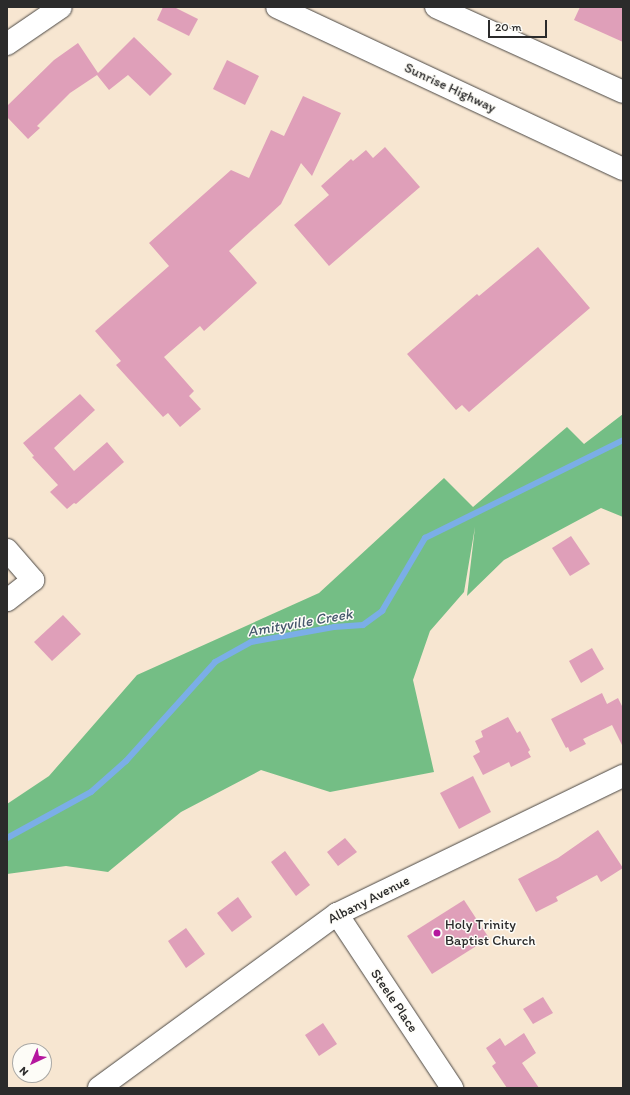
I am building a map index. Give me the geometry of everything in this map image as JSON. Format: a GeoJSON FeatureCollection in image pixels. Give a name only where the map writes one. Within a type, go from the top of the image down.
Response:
{"type":"FeatureCollection","features":[{"type":"Feature","properties":{"kind":"main road"},"geometry":{"type":"LineString","coordinates":[[7,44],[61,7]]}},
{"type":"Feature","properties":{"kind":"main road","name":"Sunrise Highway"},"geometry":{"type":"LineString","coordinates":[[277,7],[623,169]]}},
{"type":"Feature","properties":{"kind":"main road"},"geometry":{"type":"LineString","coordinates":[[436,7],[623,92]]}},
{"type":"Feature","properties":{"kind":"main road"},"geometry":{"type":"LineString","coordinates":[[7,550],[33,580],[7,600]]}},
{"type":"Feature","properties":{"kind":"main road","name":"Albany Avenue"},"geometry":{"type":"LineString","coordinates":[[99,1088],[337,914],[620,782]]}},
{"type":"Feature","properties":{"kind":"main road","name":"Steele Place"},"geometry":{"type":"LineString","coordinates":[[337,914],[452,1088]]}},
{"type":"Feature","properties":{"kind":"green space"},"geometry":{"type":"Polygon","coordinates":[[[623,414],[623,517],[601,508],[504,560],[467,596],[475,527],[464,592],[430,631],[413,680],[434,772],[330,792],[261,770],[181,812],[108,872],[66,866],[7,874],[7,804],[49,776],[137,675],[319,593],[444,478],[473,507],[567,427],[584,444],[623,414]]]}},
{"type":"Feature","properties":{"kind":"building"},"geometry":{"type":"Polygon","coordinates":[[[163,7],[174,7],[198,19],[189,36],[157,20],[163,7]]]}},
{"type":"Feature","properties":{"kind":"building"},"geometry":{"type":"Polygon","coordinates":[[[580,7],[623,7],[623,42],[574,20],[580,7]]]}},
{"type":"Feature","properties":{"kind":"building"},"geometry":{"type":"Polygon","coordinates":[[[134,37],[172,74],[150,96],[128,75],[109,90],[97,75],[70,93],[37,126],[40,128],[28,139],[7,117],[7,106],[54,60],[78,43],[98,73],[134,37]]]}},
{"type":"Feature","properties":{"kind":"building"},"geometry":{"type":"Polygon","coordinates":[[[227,60],[259,76],[245,105],[213,89],[227,60]]]}},
{"type":"Feature","properties":{"kind":"building"},"geometry":{"type":"Polygon","coordinates":[[[303,96],[341,113],[312,176],[301,163],[281,204],[229,251],[257,283],[204,331],[200,326],[164,357],[194,391],[189,396],[201,409],[180,427],[168,413],[163,417],[116,365],[121,361],[95,331],[169,266],[149,243],[231,170],[249,178],[271,130],[284,136],[303,96]]]}},
{"type":"Feature","properties":{"kind":"building"},"geometry":{"type":"Polygon","coordinates":[[[385,147],[420,187],[329,266],[294,225],[329,195],[321,186],[351,159],[353,161],[366,150],[373,158],[385,147]]]}},
{"type":"Feature","properties":{"kind":"building"},"geometry":{"type":"Polygon","coordinates":[[[538,247],[590,308],[469,412],[462,405],[456,410],[407,354],[477,294],[479,296],[538,247]]]}},
{"type":"Feature","properties":{"kind":"building"},"geometry":{"type":"Polygon","coordinates":[[[80,394],[95,410],[54,448],[74,471],[107,442],[124,462],[76,504],[74,503],[67,509],[50,492],[58,485],[32,457],[34,456],[23,443],[80,394]]]}},
{"type":"Feature","properties":{"kind":"building"},"geometry":{"type":"Polygon","coordinates":[[[571,536],[590,564],[570,576],[552,548],[571,536]]]}},
{"type":"Feature","properties":{"kind":"building"},"geometry":{"type":"Polygon","coordinates":[[[63,615],[81,634],[52,661],[34,642],[63,615]]]}},
{"type":"Feature","properties":{"kind":"building"},"geometry":{"type":"Polygon","coordinates":[[[592,648],[604,669],[581,683],[569,661],[592,648]]]}},
{"type":"Feature","properties":{"kind":"building"},"geometry":{"type":"Polygon","coordinates":[[[602,693],[607,704],[618,698],[623,708],[623,747],[612,725],[583,739],[586,744],[570,752],[568,747],[566,748],[551,719],[602,693]]]}},
{"type":"Feature","properties":{"kind":"building"},"geometry":{"type":"Polygon","coordinates":[[[508,717],[517,733],[520,731],[530,750],[528,752],[531,757],[511,767],[509,762],[483,775],[473,756],[480,752],[475,741],[483,737],[481,731],[508,717]]]}},
{"type":"Feature","properties":{"kind":"building"},"geometry":{"type":"Polygon","coordinates":[[[473,776],[491,812],[459,829],[440,793],[473,776]]]}},
{"type":"Feature","properties":{"kind":"building"},"geometry":{"type":"Polygon","coordinates":[[[598,830],[623,868],[601,882],[597,875],[556,897],[558,901],[536,912],[518,879],[558,858],[598,830]]]}},
{"type":"Feature","properties":{"kind":"building"},"geometry":{"type":"Polygon","coordinates":[[[345,838],[357,852],[338,866],[327,852],[345,838]]]}},
{"type":"Feature","properties":{"kind":"building"},"geometry":{"type":"Polygon","coordinates":[[[285,851],[310,885],[296,896],[271,862],[285,851]]]}},
{"type":"Feature","properties":{"kind":"building"},"geometry":{"type":"Polygon","coordinates":[[[238,897],[252,917],[232,932],[217,913],[238,897]]]}},
{"type":"Feature","properties":{"kind":"building"},"geometry":{"type":"Polygon","coordinates":[[[464,900],[489,938],[432,974],[407,936],[464,900]]]}},
{"type":"Feature","properties":{"kind":"building"},"geometry":{"type":"Polygon","coordinates":[[[186,928],[205,954],[186,968],[168,941],[186,928]]]}},
{"type":"Feature","properties":{"kind":"building"},"geometry":{"type":"Polygon","coordinates":[[[543,997],[553,1013],[533,1024],[523,1009],[543,997]]]}},
{"type":"Feature","properties":{"kind":"building"},"geometry":{"type":"Polygon","coordinates":[[[323,1023],[337,1044],[319,1056],[305,1035],[323,1023]]]}},
{"type":"Feature","properties":{"kind":"building"},"geometry":{"type":"Polygon","coordinates":[[[524,1033],[536,1053],[522,1063],[539,1088],[507,1088],[492,1066],[496,1063],[486,1048],[500,1038],[505,1046],[524,1033]]]}},
{"type":"Feature","properties":{"kind":"waterway","name":"Amityville Creek"},"geometry":{"type":"LineString","coordinates":[[7,838],[91,792],[126,761],[215,662],[251,642],[334,627],[363,625],[382,611],[425,538],[623,440]]}},
{"type":"Feature","properties":{"kind":"place","name":"Holy Trinity Baptist Church"},"geometry":{"type":"Point","coordinates":[437,933]}}]}
